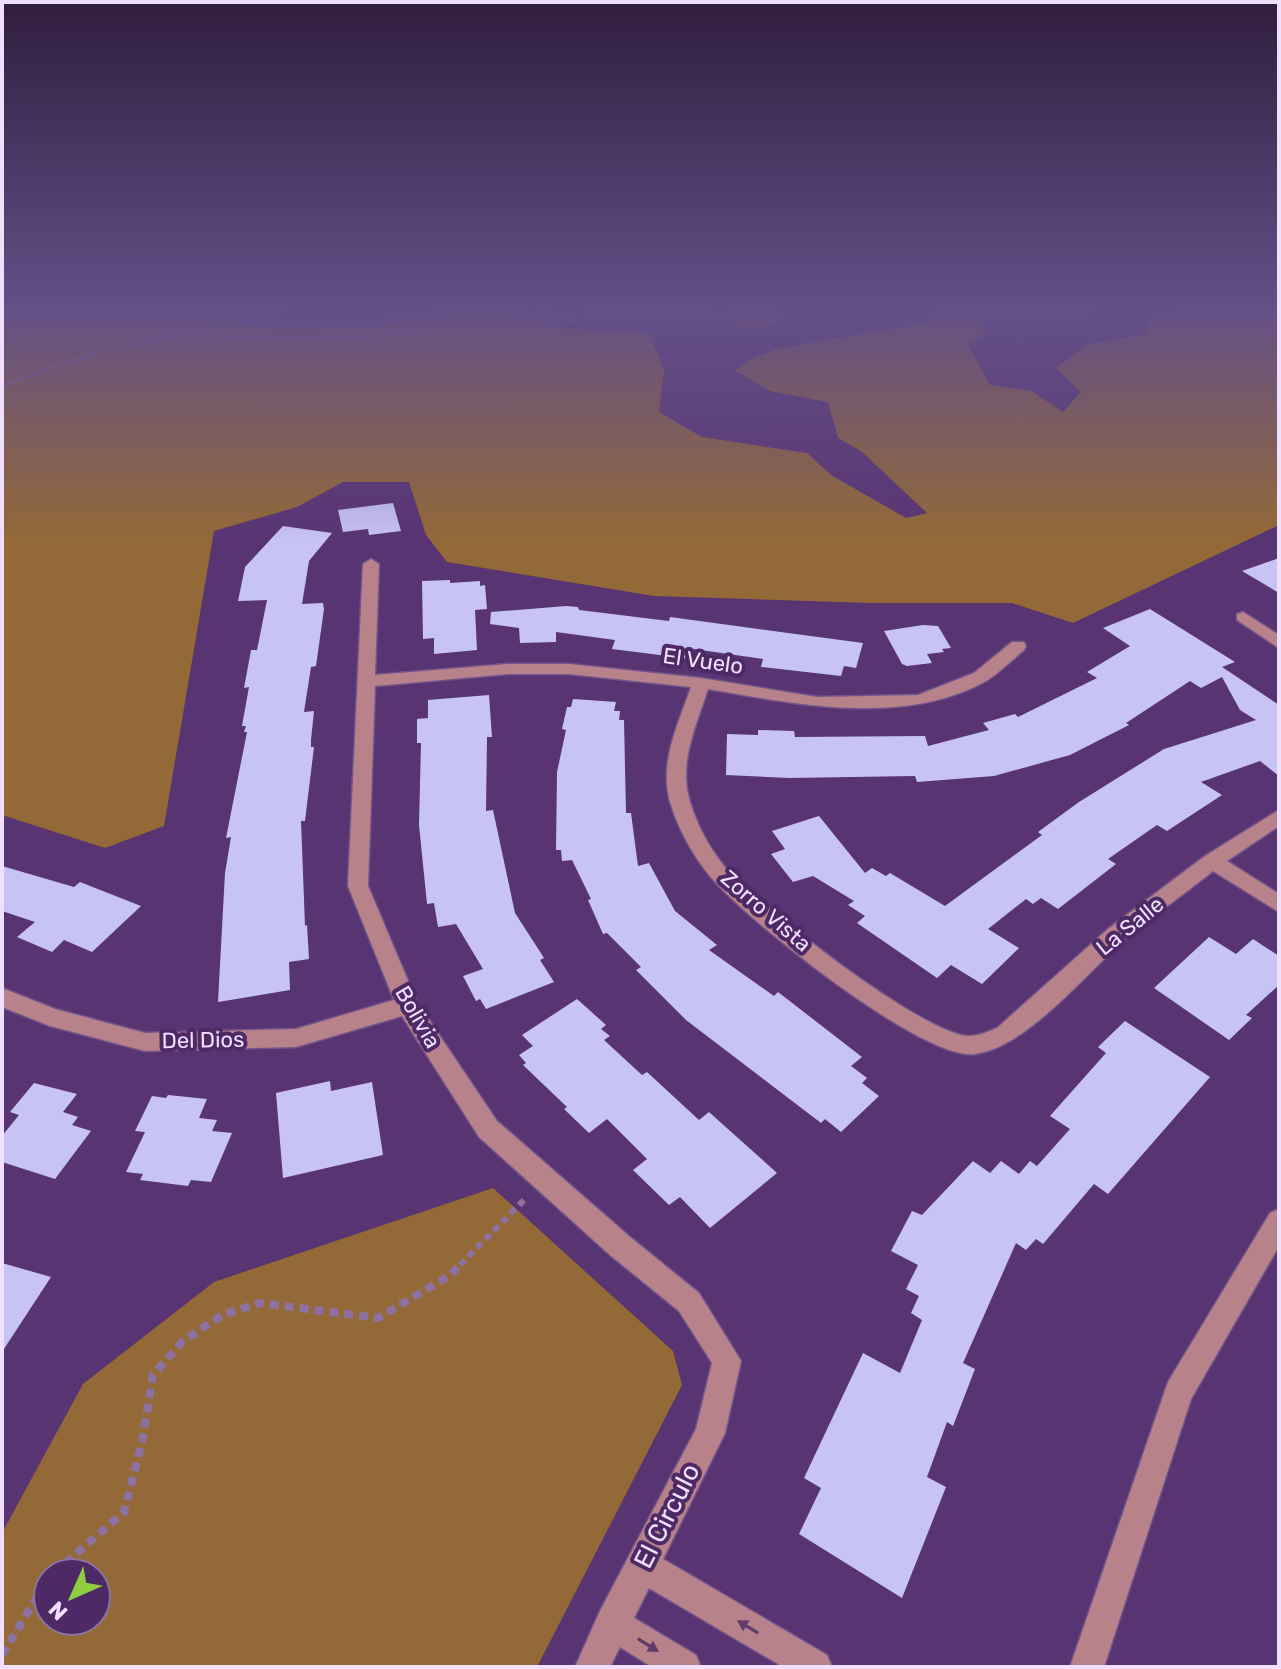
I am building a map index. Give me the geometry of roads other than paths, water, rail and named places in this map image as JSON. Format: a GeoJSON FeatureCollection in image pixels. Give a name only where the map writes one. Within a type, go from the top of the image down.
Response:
{"type":"FeatureCollection","features":[{"type":"Feature","properties":{"kind":"street","name":"Bolivia"},"geometry":{"type":"LineString","coordinates":[[371,564],[358,886],[407,1005],[488,1129],[620,1246],[689,1302],[727,1361]]}},
{"type":"Feature","properties":{"kind":"street"},"geometry":{"type":"LineString","coordinates":[[1243,617],[1279,643]]}},
{"type":"Feature","properties":{"kind":"street","name":"El Vuelo"},"geometry":{"type":"LineString","coordinates":[[367,681],[508,669],[569,669],[701,683],[817,702],[920,700],[980,677],[1018,646]]}},
{"type":"Feature","properties":{"kind":"street","name":"Zorro Vista"},"geometry":{"type":"LineString","coordinates":[[701,683],[677,759],[677,789],[691,829],[723,878],[772,921],[911,1022],[940,1039],[966,1046],[987,1042]]}},
{"type":"Feature","properties":{"kind":"street","name":"La Salle"},"geometry":{"type":"LineString","coordinates":[[987,1042],[1005,1035],[1116,935],[1212,861],[1279,817]]}},
{"type":"Feature","properties":{"kind":"street"},"geometry":{"type":"LineString","coordinates":[[1212,861],[1279,904]]}},
{"type":"Feature","properties":{"kind":"street","name":"Del Dios"},"geometry":{"type":"LineString","coordinates":[[2,997],[50,1017],[145,1042],[296,1038],[407,1005]]}},
{"type":"Feature","properties":{"kind":"street"},"geometry":{"type":"LineString","coordinates":[[1087,1667],[1178,1392],[1279,1221]]}},
{"type":"Feature","properties":{"kind":"street","name":"El Circulo"},"geometry":{"type":"LineString","coordinates":[[592,1667],[710,1433],[727,1361]]}},
{"type":"Feature","properties":{"kind":"street"},"geometry":{"type":"LineString","coordinates":[[642,1565],[815,1667]]}},
{"type":"Feature","properties":{"kind":"street"},"geometry":{"type":"LineString","coordinates":[[612,1623],[684,1667]]}}]}
